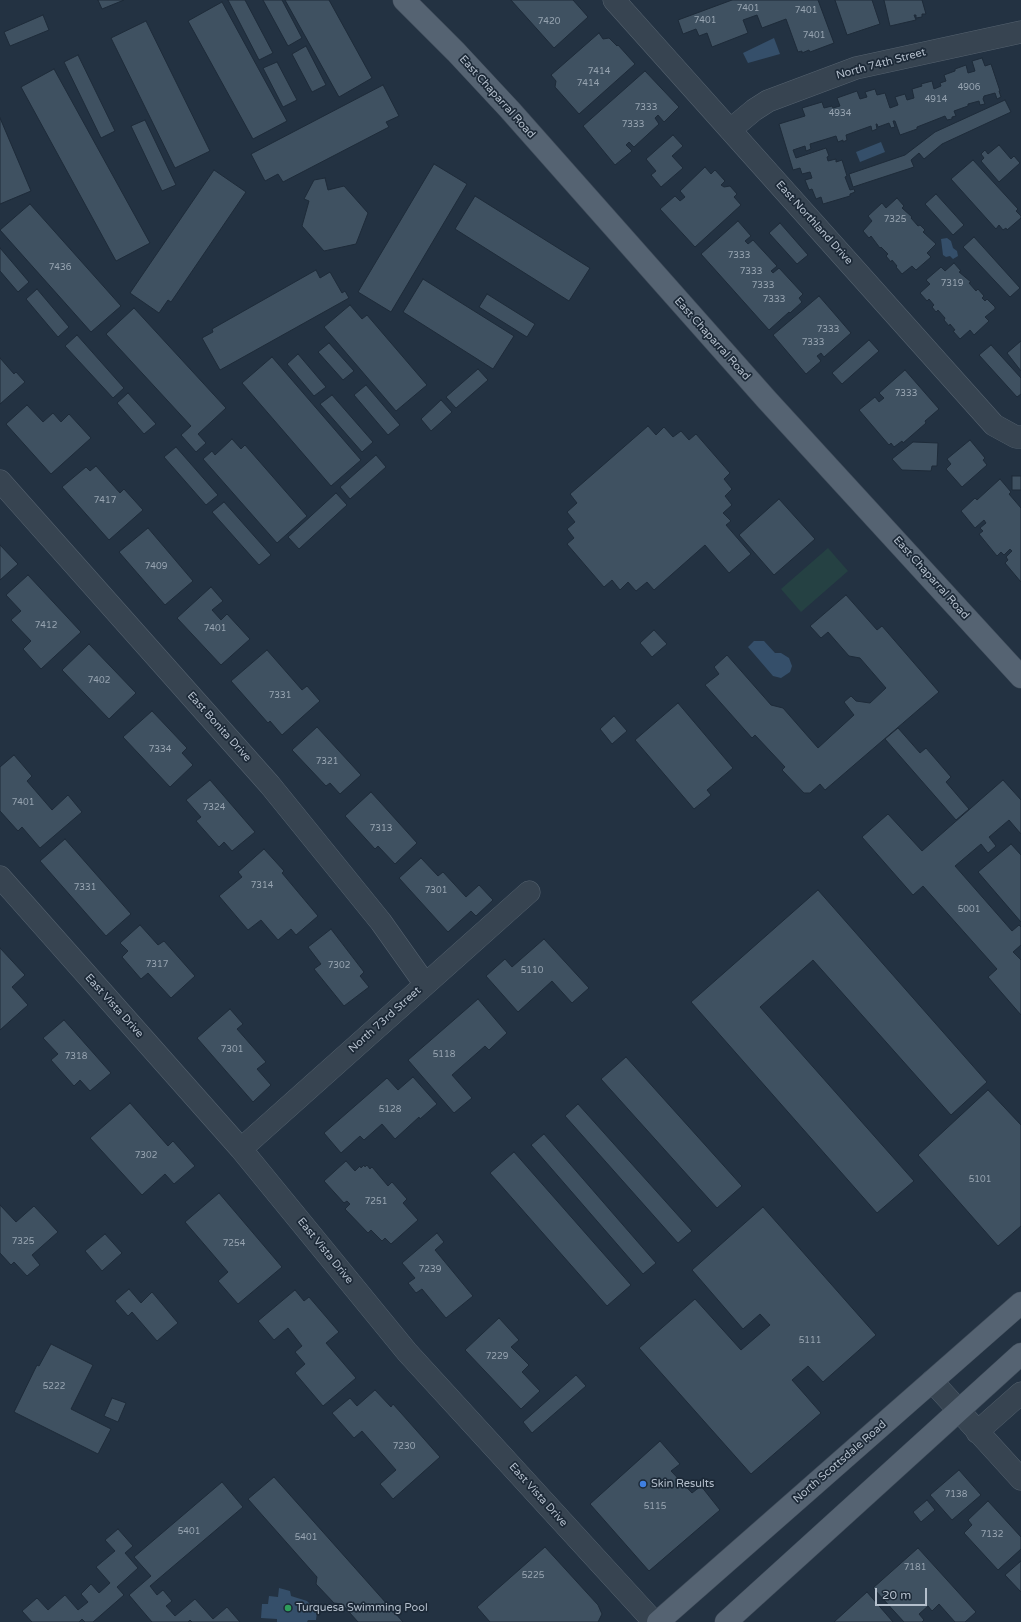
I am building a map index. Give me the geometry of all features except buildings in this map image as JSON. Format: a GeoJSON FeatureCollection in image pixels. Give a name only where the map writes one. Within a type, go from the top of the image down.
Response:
{"type":"FeatureCollection","features":[{"type":"Feature","properties":{"kind":"main road","name":"East Chaparral Road"},"geometry":{"type":"LineString","coordinates":[[404,0],[456,52],[510,110],[762,394],[1021,677]]}},
{"type":"Feature","properties":{"kind":"main road","name":"North Scottsdale Road"},"geometry":{"type":"LineString","coordinates":[[658,1622],[1021,1303]]}},
{"type":"Feature","properties":{"kind":"main road"},"geometry":{"type":"LineString","coordinates":[[726,1622],[1021,1354]]}},
{"type":"Feature","properties":{"kind":"street","name":"East Northland Drive"},"geometry":{"type":"LineString","coordinates":[[614,0],[994,425],[1016,437],[1021,437]]}},
{"type":"Feature","properties":{"kind":"street","name":"North 74th Street"},"geometry":{"type":"LineString","coordinates":[[730,130],[754,110],[768,101],[856,68],[1021,32]]}},
{"type":"Feature","properties":{"kind":"street","name":"East Bonita Drive"},"geometry":{"type":"LineString","coordinates":[[0,481],[270,785],[381,922],[425,984]]}},
{"type":"Feature","properties":{"kind":"street","name":"East Vista Drive"},"geometry":{"type":"LineString","coordinates":[[0,877],[241,1149],[407,1352],[654,1622]]}},
{"type":"Feature","properties":{"kind":"street","name":"North 73rd Street"},"geometry":{"type":"LineString","coordinates":[[241,1149],[529,892]]}},
{"type":"Feature","properties":{"kind":"street"},"geometry":{"type":"LineString","coordinates":[[932,1381],[1021,1479]]}},
{"type":"Feature","properties":{"kind":"street"},"geometry":{"type":"LineString","coordinates":[[977,1432],[1021,1393]]}},
{"type":"Feature","properties":{"kind":"green space"},"geometry":{"type":"Polygon","coordinates":[[[828,548],[848,571],[801,612],[781,589],[828,548]]]}},
{"type":"Feature","properties":{"kind":"water"},"geometry":{"type":"Polygon","coordinates":[[[774,38],[780,54],[748,63],[743,53],[774,38]]]}},
{"type":"Feature","properties":{"kind":"water"},"geometry":{"type":"Polygon","coordinates":[[[881,142],[885,152],[860,162],[856,152],[881,142]]]}},
{"type":"Feature","properties":{"kind":"water"},"geometry":{"type":"Polygon","coordinates":[[[947,238],[951,241],[953,248],[957,251],[958,256],[953,259],[950,256],[946,257],[943,255],[941,239],[947,238]]]}},
{"type":"Feature","properties":{"kind":"water"},"geometry":{"type":"Polygon","coordinates":[[[754,641],[764,641],[775,653],[781,653],[789,658],[792,666],[790,672],[781,678],[773,676],[748,647],[754,641]]]}},
{"type":"Feature","properties":{"kind":"water","name":"Turquesa Swimming Pool"},"geometry":{"type":"Polygon","coordinates":[[[279,1588],[290,1591],[291,1596],[307,1601],[317,1612],[316,1620],[308,1620],[307,1622],[277,1622],[277,1619],[261,1618],[262,1604],[268,1604],[269,1596],[278,1597],[279,1588]]]}},
{"type":"Feature","properties":{"kind":"place","name":"Skin Results"},"geometry":{"type":"Point","coordinates":[643,1484]}},
{"type":"Feature","properties":{"kind":"place","name":"Turquesa Swimming Pool"},"geometry":{"type":"Point","coordinates":[288,1608]}}]}
